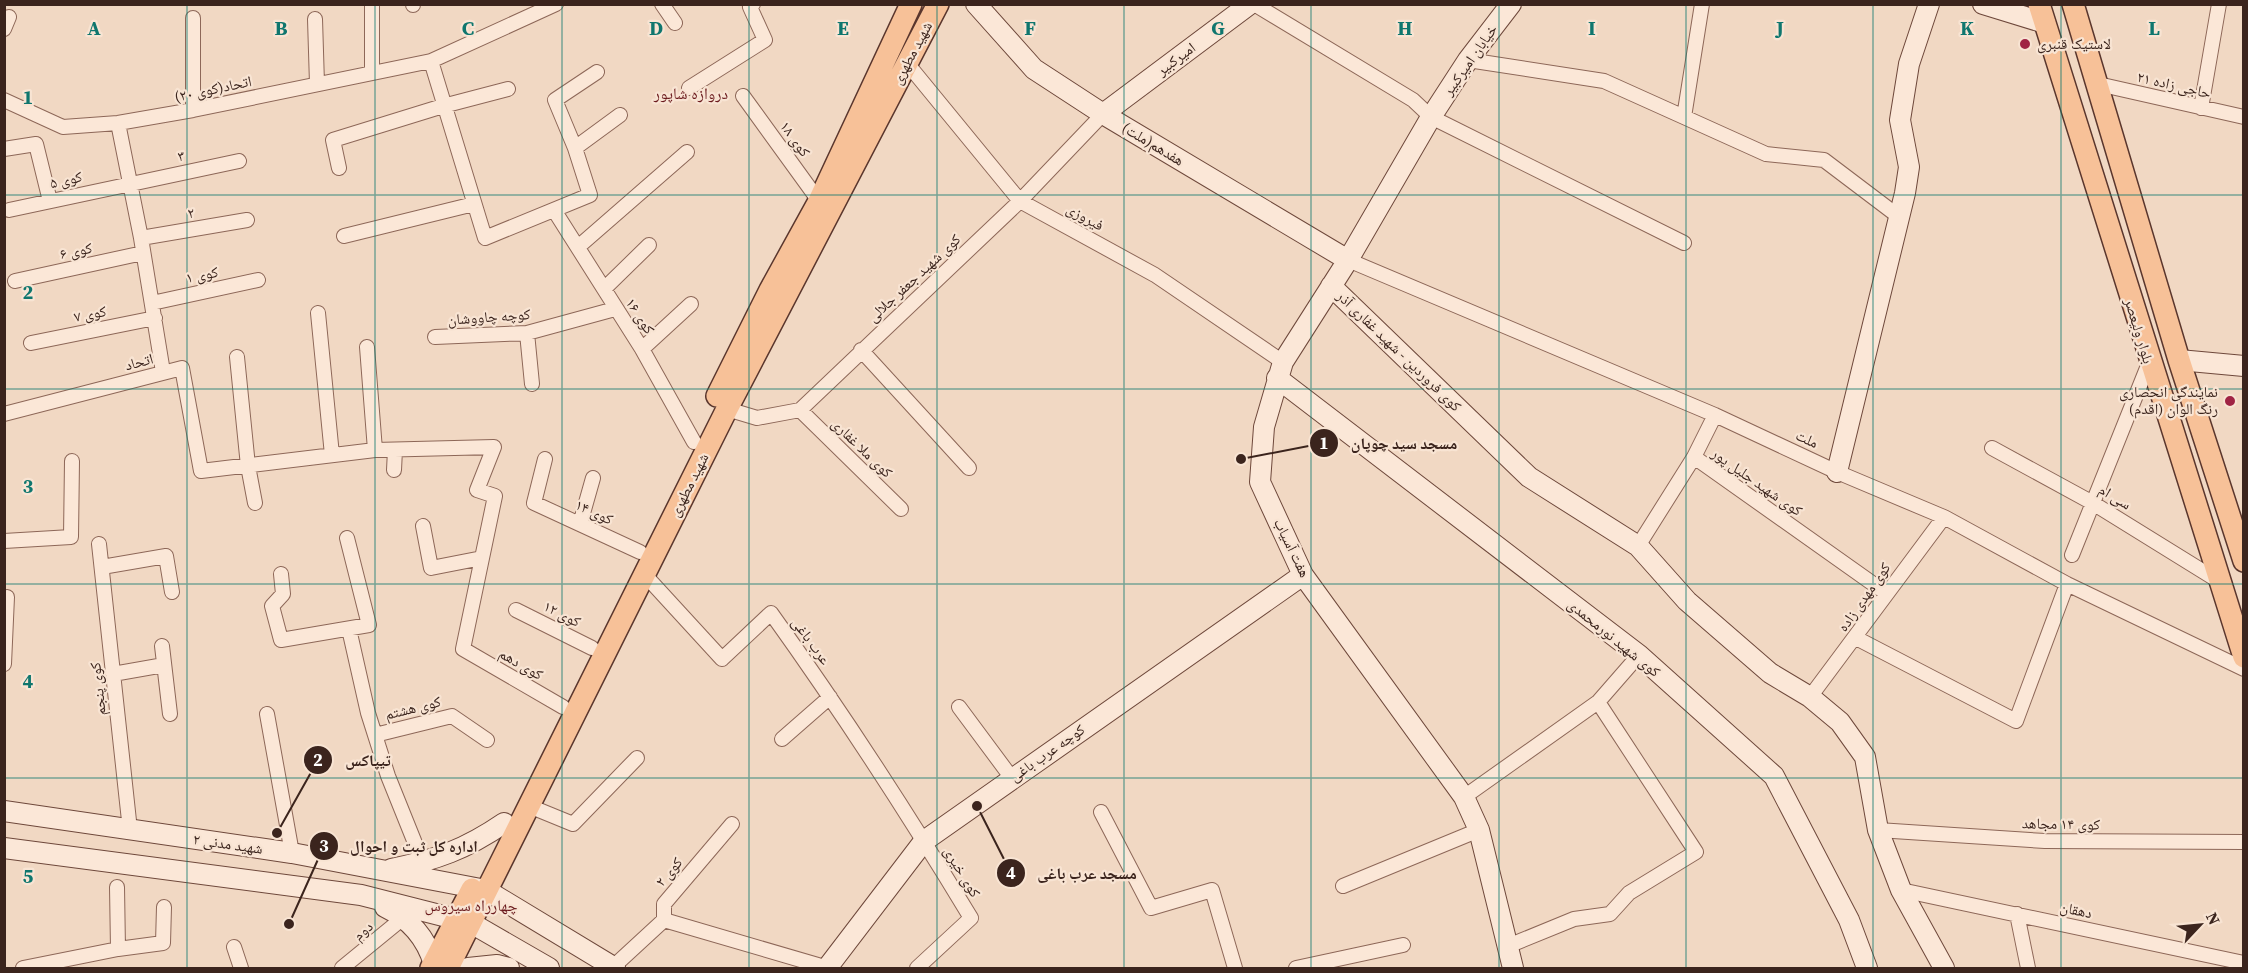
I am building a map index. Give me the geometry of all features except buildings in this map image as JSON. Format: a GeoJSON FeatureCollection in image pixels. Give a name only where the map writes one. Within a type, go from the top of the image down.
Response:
{"type":"FeatureCollection","features":[{"type":"Feature","properties":{"kind":"main road","name":"شهید مطهری"},"geometry":{"type":"LineString","coordinates":[[479,889],[529,806],[727,410],[938,4]]}},
{"type":"Feature","properties":{"kind":"main road","name":"بلوار ولیعصر"},"geometry":{"type":"LineString","coordinates":[[2073,4],[2179,360],[2244,561]]}},
{"type":"Feature","properties":{"kind":"main road","name":"شهید مطهری"},"geometry":{"type":"LineString","coordinates":[[437,967],[464,921],[504,824],[694,442],[770,290],[819,201],[905,7]]}},
{"type":"Feature","properties":{"kind":"main road","name":"بلوار ولیعصر"},"geometry":{"type":"LineString","coordinates":[[2042,14],[2217,580],[2244,657]]}},
{"type":"Feature","properties":{"kind":"street"},"geometry":{"type":"LineString","coordinates":[[372,4],[372,71]]}},
{"type":"Feature","properties":{"kind":"street","name":"اتحاد(کوی ۲۰)"},"geometry":{"type":"LineString","coordinates":[[4,100],[63,127],[118,123],[193,110],[372,71],[431,61],[556,4]]}},
{"type":"Feature","properties":{"kind":"street"},"geometry":{"type":"LineString","coordinates":[[662,4],[675,23]]}},
{"type":"Feature","properties":{"kind":"street"},"geometry":{"type":"LineString","coordinates":[[689,88],[765,40],[750,7],[753,4]]}},
{"type":"Feature","properties":{"kind":"street","name":"هفدهم(ملت)"},"geometry":{"type":"LineString","coordinates":[[976,4],[1034,69],[1103,114],[1348,260]]}},
{"type":"Feature","properties":{"kind":"street"},"geometry":{"type":"LineString","coordinates":[[1252,4],[1413,100],[1431,117],[1684,243]]}},
{"type":"Feature","properties":{"kind":"street","name":"امیرکبیر"},"geometry":{"type":"LineString","coordinates":[[1103,114],[1252,4]]}},
{"type":"Feature","properties":{"kind":"street","name":"خیابان امیرکبیر"},"geometry":{"type":"LineString","coordinates":[[1431,117],[1468,60],[1511,4]]}},
{"type":"Feature","properties":{"kind":"street"},"geometry":{"type":"LineString","coordinates":[[1684,117],[1702,4]]}},
{"type":"Feature","properties":{"kind":"street"},"geometry":{"type":"LineString","coordinates":[[1837,471],[1909,167],[1900,120],[1909,64],[1929,4]]}},
{"type":"Feature","properties":{"kind":"street"},"geometry":{"type":"LineString","coordinates":[[1983,4],[2042,14]]}},
{"type":"Feature","properties":{"kind":"street"},"geometry":{"type":"LineString","coordinates":[[2201,108],[2219,4]]}},
{"type":"Feature","properties":{"kind":"street"},"geometry":{"type":"LineString","coordinates":[[193,18],[193,110]]}},
{"type":"Feature","properties":{"kind":"street"},"geometry":{"type":"LineString","coordinates":[[315,19],[317,84]]}},
{"type":"Feature","properties":{"kind":"street"},"geometry":{"type":"LineString","coordinates":[[1468,60],[1604,81],[1766,154],[1824,160],[1898,216]]}},
{"type":"Feature","properties":{"kind":"street"},"geometry":{"type":"LineString","coordinates":[[431,61],[485,238],[590,195],[575,148],[555,100],[597,72]]}},
{"type":"Feature","properties":{"kind":"street","name":"فیروزی"},"geometry":{"type":"LineString","coordinates":[[906,62],[1020,201],[1155,275],[1280,370]]}},
{"type":"Feature","properties":{"kind":"street","name":"۲۱ حاجی زاده"},"geometry":{"type":"LineString","coordinates":[[2098,84],[2244,117]]}},
{"type":"Feature","properties":{"kind":"street"},"geometry":{"type":"LineString","coordinates":[[339,168],[333,140],[443,106],[508,89]]}},
{"type":"Feature","properties":{"kind":"street","name":"کوی ۱۸"},"geometry":{"type":"LineString","coordinates":[[743,96],[819,201]]}},
{"type":"Feature","properties":{"kind":"street","name":"کوی شهید جعفر جلالی"},"geometry":{"type":"LineString","coordinates":[[800,410],[1020,201],[1103,114]]}},
{"type":"Feature","properties":{"kind":"street"},"geometry":{"type":"LineString","coordinates":[[575,148],[620,115]]}},
{"type":"Feature","properties":{"kind":"street","name":"هفت آسیاب"},"geometry":{"type":"LineString","coordinates":[[1431,117],[1348,260],[1280,370],[1264,427],[1260,482],[1303,575],[1464,796],[1479,830],[1513,969]]}},
{"type":"Feature","properties":{"kind":"street"},"geometry":{"type":"LineString","coordinates":[[118,123],[164,372]]}},
{"type":"Feature","properties":{"kind":"street"},"geometry":{"type":"LineString","coordinates":[[4,149],[36,144],[50,201]]}},
{"type":"Feature","properties":{"kind":"street"},"geometry":{"type":"LineString","coordinates":[[578,247],[687,152]]}},
{"type":"Feature","properties":{"kind":"street","name":"۳"},"geometry":{"type":"LineString","coordinates":[[130,183],[239,161]]}},
{"type":"Feature","properties":{"kind":"street","name":"کوی ۵"},"geometry":{"type":"LineString","coordinates":[[9,210],[130,183]]}},
{"type":"Feature","properties":{"kind":"street"},"geometry":{"type":"LineString","coordinates":[[344,236],[474,204]]}},
{"type":"Feature","properties":{"kind":"street","name":"کوی ۱۶"},"geometry":{"type":"LineString","coordinates":[[554,210],[642,349],[694,442]]}},
{"type":"Feature","properties":{"kind":"street","name":"۲"},"geometry":{"type":"LineString","coordinates":[[141,238],[247,220]]}},
{"type":"Feature","properties":{"kind":"street"},"geometry":{"type":"LineString","coordinates":[[603,289],[649,245]]}},
{"type":"Feature","properties":{"kind":"street","name":"کوی ۶"},"geometry":{"type":"LineString","coordinates":[[15,282],[143,254]]}},
{"type":"Feature","properties":{"kind":"street","name":"ملت"},"geometry":{"type":"LineString","coordinates":[[1348,260],[1715,415],[1944,517],[2067,584],[2244,669]]}},
{"type":"Feature","properties":{"kind":"street","name":"کوی ۱"},"geometry":{"type":"LineString","coordinates":[[153,303],[258,280]]}},
{"type":"Feature","properties":{"kind":"street","name":"کوی فروردین - شهید غفاری آذر"},"geometry":{"type":"LineString","coordinates":[[1331,286],[1529,477],[1638,546],[1687,601],[1770,673],[1810,697],[1840,722],[1865,757],[1878,830],[1901,890],[1944,969]]}},
{"type":"Feature","properties":{"kind":"street"},"geometry":{"type":"LineString","coordinates":[[642,349],[691,304]]}},
{"type":"Feature","properties":{"kind":"street","name":"کوچه چاووشان"},"geometry":{"type":"LineString","coordinates":[[435,337],[527,333],[615,309]]}},
{"type":"Feature","properties":{"kind":"street"},"geometry":{"type":"LineString","coordinates":[[318,313],[332,454]]}},
{"type":"Feature","properties":{"kind":"street","name":"کوی ۷"},"geometry":{"type":"LineString","coordinates":[[31,343],[155,318]]}},
{"type":"Feature","properties":{"kind":"street"},"geometry":{"type":"LineString","coordinates":[[527,333],[532,384]]}},
{"type":"Feature","properties":{"kind":"street"},"geometry":{"type":"LineString","coordinates":[[368,347],[375,450]]}},
{"type":"Feature","properties":{"kind":"street"},"geometry":{"type":"LineString","coordinates":[[861,350],[969,468]]}},
{"type":"Feature","properties":{"kind":"street"},"geometry":{"type":"LineString","coordinates":[[237,357],[248,466],[255,503]]}},
{"type":"Feature","properties":{"kind":"street"},"geometry":{"type":"LineString","coordinates":[[2179,360],[2244,366]]}},
{"type":"Feature","properties":{"kind":"street"},"geometry":{"type":"LineString","coordinates":[[2072,555],[2091,502],[2149,363]]}},
{"type":"Feature","properties":{"kind":"street","name":"اتحاد"},"geometry":{"type":"LineString","coordinates":[[4,414],[182,368],[201,471],[248,466]]}},
{"type":"Feature","properties":{"kind":"street","name":"کوی شهید نورمحمدی"},"geometry":{"type":"LineString","coordinates":[[1280,370],[1639,655],[1774,776],[1848,920],[1867,969]]}},
{"type":"Feature","properties":{"kind":"street"},"geometry":{"type":"LineString","coordinates":[[727,410],[757,418],[800,410]]}},
{"type":"Feature","properties":{"kind":"street","name":"کوی ملا غفاری"},"geometry":{"type":"LineString","coordinates":[[800,410],[901,509]]}},
{"type":"Feature","properties":{"kind":"street"},"geometry":{"type":"LineString","coordinates":[[1694,458],[1715,415]]}},
{"type":"Feature","properties":{"kind":"street"},"geometry":{"type":"LineString","coordinates":[[248,466],[375,450],[495,447],[477,490],[495,496],[483,558],[430,568],[423,525]]}},
{"type":"Feature","properties":{"kind":"street","name":"سی ام"},"geometry":{"type":"LineString","coordinates":[[1992,448],[2091,502],[2217,580]]}},
{"type":"Feature","properties":{"kind":"street"},"geometry":{"type":"LineString","coordinates":[[394,470],[395,450]]}},
{"type":"Feature","properties":{"kind":"street","name":"کوی شهید جلیل پور"},"geometry":{"type":"LineString","coordinates":[[1638,546],[1694,458],[1886,593]]}},
{"type":"Feature","properties":{"kind":"street","name":"کوی ۱۴"},"geometry":{"type":"LineString","coordinates":[[545,459],[534,503],[640,552]]}},
{"type":"Feature","properties":{"kind":"street"},"geometry":{"type":"LineString","coordinates":[[4,541],[71,537],[72,461]]}},
{"type":"Feature","properties":{"kind":"street"},"geometry":{"type":"LineString","coordinates":[[580,524],[593,478]]}},
{"type":"Feature","properties":{"kind":"street","name":"کوی مهدی زاده"},"geometry":{"type":"LineString","coordinates":[[1810,697],[1944,517]]}},
{"type":"Feature","properties":{"kind":"street"},"geometry":{"type":"LineString","coordinates":[[281,574],[283,594],[272,606],[281,640],[369,625],[347,538]]}},
{"type":"Feature","properties":{"kind":"street","name":"کوی پنجم"},"geometry":{"type":"LineString","coordinates":[[99,544],[130,830]]}},
{"type":"Feature","properties":{"kind":"street"},"geometry":{"type":"LineString","coordinates":[[102,567],[166,556],[172,591]]}},
{"type":"Feature","properties":{"kind":"street","name":"کوی دهم"},"geometry":{"type":"LineString","coordinates":[[483,558],[463,649],[563,707]]}},
{"type":"Feature","properties":{"kind":"street","name":"عرب باغی"},"geometry":{"type":"LineString","coordinates":[[644,574],[722,659],[771,613],[830,696],[924,841]]}},
{"type":"Feature","properties":{"kind":"street","name":"کوچه عرب باغی"},"geometry":{"type":"LineString","coordinates":[[827,968],[924,841],[1011,777],[1303,575]]}},
{"type":"Feature","properties":{"kind":"street"},"geometry":{"type":"LineString","coordinates":[[1856,638],[2016,721],[2067,584]]}},
{"type":"Feature","properties":{"kind":"street"},"geometry":{"type":"LineString","coordinates":[[4,664],[7,597]]}},
{"type":"Feature","properties":{"kind":"street","name":"کوی ۱۲"},"geometry":{"type":"LineString","coordinates":[[516,610],[592,648]]}},
{"type":"Feature","properties":{"kind":"street"},"geometry":{"type":"LineString","coordinates":[[349,629],[375,735],[388,776],[423,863]]}},
{"type":"Feature","properties":{"kind":"street"},"geometry":{"type":"LineString","coordinates":[[162,646],[170,714]]}},
{"type":"Feature","properties":{"kind":"street"},"geometry":{"type":"LineString","coordinates":[[1464,796],[1598,702],[1639,655]]}},
{"type":"Feature","properties":{"kind":"street"},"geometry":{"type":"LineString","coordinates":[[113,674],[164,665]]}},
{"type":"Feature","properties":{"kind":"street"},"geometry":{"type":"LineString","coordinates":[[782,739],[830,696]]}},
{"type":"Feature","properties":{"kind":"street"},"geometry":{"type":"LineString","coordinates":[[1508,946],[1574,920],[1610,914],[1629,893],[1696,852],[1598,702]]}},
{"type":"Feature","properties":{"kind":"street"},"geometry":{"type":"LineString","coordinates":[[959,707],[1011,777]]}},
{"type":"Feature","properties":{"kind":"street"},"geometry":{"type":"LineString","coordinates":[[267,714],[291,853]]}},
{"type":"Feature","properties":{"kind":"street","name":"کوی هشتم"},"geometry":{"type":"LineString","coordinates":[[375,735],[452,716],[487,740]]}},
{"type":"Feature","properties":{"kind":"street"},"geometry":{"type":"LineString","coordinates":[[529,806],[573,824],[637,758]]}},
{"type":"Feature","properties":{"kind":"street","name":"شهید مدنی ۲"},"geometry":{"type":"LineString","coordinates":[[4,811],[291,853],[479,889]]}},
{"type":"Feature","properties":{"kind":"street"},"geometry":{"type":"LineString","coordinates":[[1101,812],[1151,908],[1212,890],[1234,969]]}},
{"type":"Feature","properties":{"kind":"street"},"geometry":{"type":"LineString","coordinates":[[382,871],[444,857],[477,842],[504,824]]}},
{"type":"Feature","properties":{"kind":"street","name":"کوی ۲"},"geometry":{"type":"LineString","coordinates":[[614,968],[664,920],[664,904],[732,824]]}},
{"type":"Feature","properties":{"kind":"street"},"geometry":{"type":"LineString","coordinates":[[1343,886],[1479,830]]}},
{"type":"Feature","properties":{"kind":"street","name":"کوی ۱۴ مجاهد"},"geometry":{"type":"LineString","coordinates":[[1878,830],[2045,841],[2244,842]]}},
{"type":"Feature","properties":{"kind":"street","name":"کوی خیری"},"geometry":{"type":"LineString","coordinates":[[917,969],[971,918],[924,841]]}},
{"type":"Feature","properties":{"kind":"street"},"geometry":{"type":"LineString","coordinates":[[4,848],[362,895],[464,921],[549,969]]}},
{"type":"Feature","properties":{"kind":"street"},"geometry":{"type":"LineString","coordinates":[[117,887],[118,949]]}},
{"type":"Feature","properties":{"kind":"street"},"geometry":{"type":"LineString","coordinates":[[479,889],[614,968]]}},
{"type":"Feature","properties":{"kind":"street","name":"دهقان"},"geometry":{"type":"LineString","coordinates":[[1901,890],[2244,963]]}},
{"type":"Feature","properties":{"kind":"street"},"geometry":{"type":"LineString","coordinates":[[362,895],[403,918],[428,946],[437,967]]}},
{"type":"Feature","properties":{"kind":"street"},"geometry":{"type":"LineString","coordinates":[[23,969],[118,949],[164,943],[164,907]]}},
{"type":"Feature","properties":{"kind":"street"},"geometry":{"type":"LineString","coordinates":[[2017,914],[2028,969]]}},
{"type":"Feature","properties":{"kind":"street","name":"دوم"},"geometry":{"type":"LineString","coordinates":[[342,969],[403,918]]}},
{"type":"Feature","properties":{"kind":"street"},"geometry":{"type":"LineString","coordinates":[[664,920],[827,968]]}},
{"type":"Feature","properties":{"kind":"street"},"geometry":{"type":"LineString","coordinates":[[1296,969],[1403,945]]}},
{"type":"Feature","properties":{"kind":"street"},"geometry":{"type":"LineString","coordinates":[[234,947],[241,969]]}},
{"type":"Feature","properties":{"kind":"street"},"geometry":{"type":"LineString","coordinates":[[468,969],[497,965],[509,969]]}},
{"type":"Feature","properties":{"kind":"place","name":"لاستیک قنبری"},"geometry":{"type":"Point","coordinates":[2025,44]}},
{"type":"Feature","properties":{"kind":"place","name":"نمایندگی انحصاری رنگ الوان (اقدم)"},"geometry":{"type":"Point","coordinates":[2230,401]}},
{"type":"Feature","properties":{"kind":"place","name":"مسجد سید چوپان"},"geometry":{"type":"Point","coordinates":[1241,459]}},
{"type":"Feature","properties":{"kind":"place","name":"مسجد عرب باغی"},"geometry":{"type":"Point","coordinates":[977,806]}},
{"type":"Feature","properties":{"kind":"place","name":"تیپاکس"},"geometry":{"type":"Point","coordinates":[277,833]}},
{"type":"Feature","properties":{"kind":"place","name":"اداره کل ثبت و احوال"},"geometry":{"type":"Point","coordinates":[289,924]}},
{"type":"Feature","properties":{"kind":"district","name":"دروازه شاپور"},"geometry":{"type":"Point","coordinates":[691,93]}},
{"type":"Feature","properties":{"kind":"district","name":"چهارراه سیروس"},"geometry":{"type":"Point","coordinates":[471,905]}}]}
